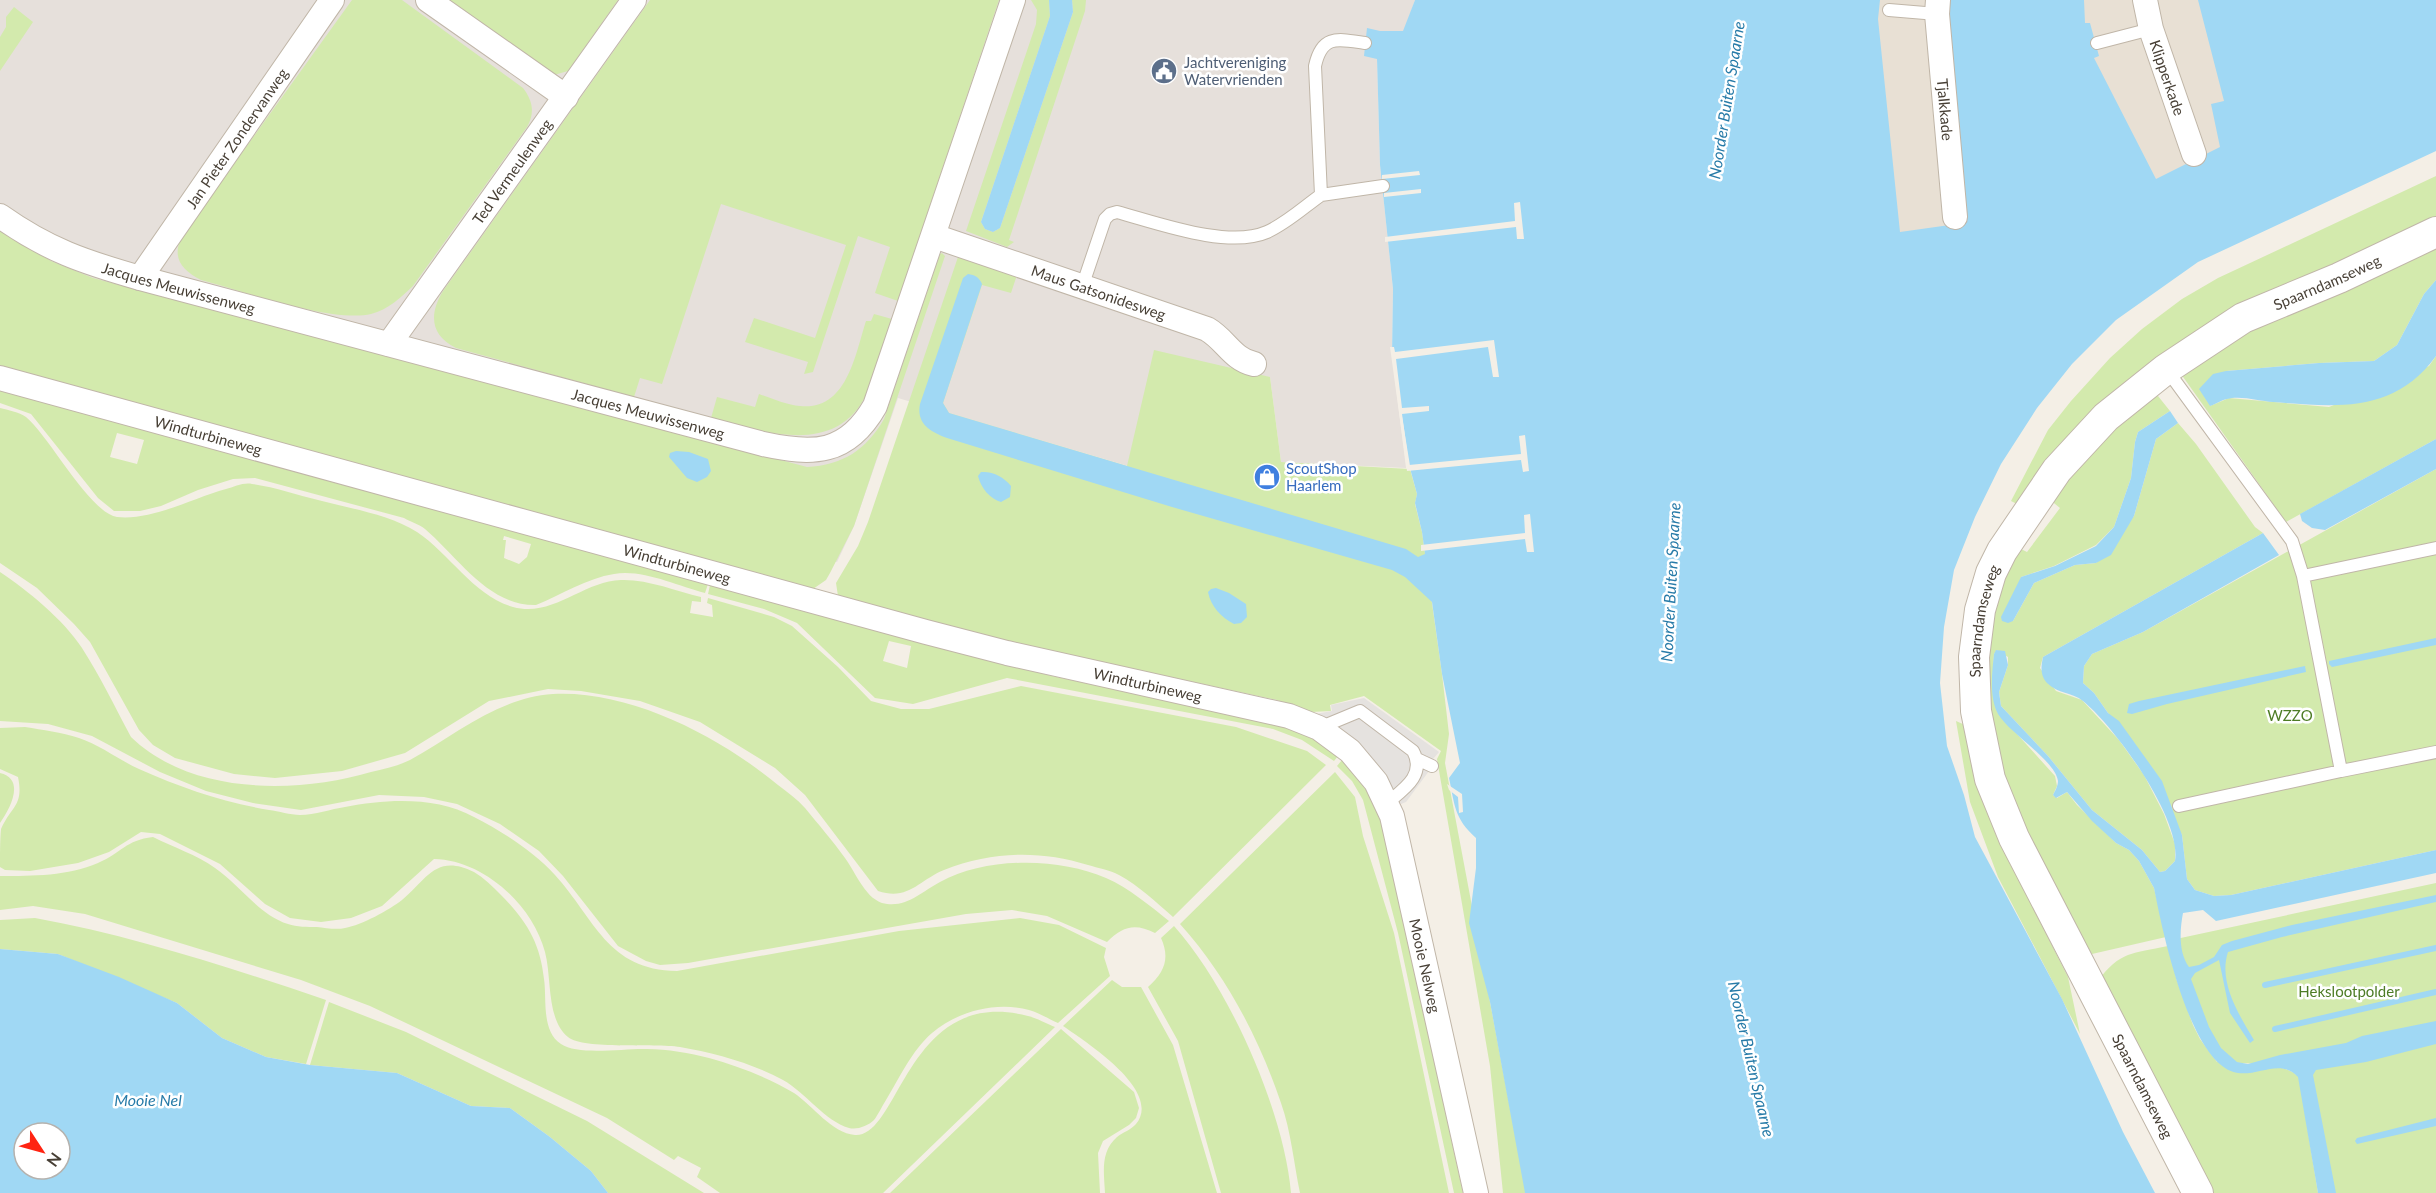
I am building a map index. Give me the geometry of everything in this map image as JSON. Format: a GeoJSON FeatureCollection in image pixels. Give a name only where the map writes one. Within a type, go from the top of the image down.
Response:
{"type":"FeatureCollection","features":[{"type":"Feature","properties":{"kind":"street","name":"Jan Pieter Zondervanweg"},"geometry":{"type":"LineString","coordinates":[[140,278],[332,0]]}},
{"type":"Feature","properties":{"kind":"street"},"geometry":{"type":"LineString","coordinates":[[428,0],[566,97]]}},
{"type":"Feature","properties":{"kind":"street","name":"Ted Vermeulenweg"},"geometry":{"type":"LineString","coordinates":[[389,344],[634,0]]}},
{"type":"Feature","properties":{"kind":"street","name":"Jacques Meuwissenweg"},"geometry":{"type":"LineString","coordinates":[[0,216],[63,254],[140,278],[763,444],[792,450],[825,449],[839,444],[860,429],[875,406],[1013,0]]}},
{"type":"Feature","properties":{"kind":"street","name":"Klipperkade"},"geometry":{"type":"LineString","coordinates":[[2145,0],[2151,29],[2194,154]]}},
{"type":"Feature","properties":{"kind":"street","name":"Tjalkkade"},"geometry":{"type":"LineString","coordinates":[[1937,7],[1955,217]]}},
{"type":"Feature","properties":{"kind":"street","name":"Spaarndamseweg"},"geometry":{"type":"LineString","coordinates":[[2198,1193],[2014,838],[1990,779],[1976,711],[1974,657],[1980,610],[1991,573],[2002,551],[2057,470],[2106,417],[2166,369],[2243,318],[2339,278],[2436,232]]}},
{"type":"Feature","properties":{"kind":"street","name":"Maus Gatsonidesweg"},"geometry":{"type":"LineString","coordinates":[[934,236],[1207,329],[1218,336],[1237,358],[1254,364]]}},
{"type":"Feature","properties":{"kind":"street","name":"Windturbineweg"},"geometry":{"type":"LineString","coordinates":[[0,378],[926,632],[1122,679],[1271,710],[1306,721],[1350,751]]}},
{"type":"Feature","properties":{"kind":"street","name":"Mooie Nelweg"},"geometry":{"type":"LineString","coordinates":[[1350,751],[1376,782],[1387,803],[1395,829],[1476,1193]]}},
{"type":"Feature","properties":{"kind":"lane"},"geometry":{"type":"LineString","coordinates":[[1889,10],[1937,7]]}},
{"type":"Feature","properties":{"kind":"lane"},"geometry":{"type":"LineString","coordinates":[[2097,43],[2151,29]]}},
{"type":"Feature","properties":{"kind":"lane"},"geometry":{"type":"LineString","coordinates":[[1321,195],[1314,66],[1318,51],[1328,42],[1341,40],[1365,43]]}},
{"type":"Feature","properties":{"kind":"lane"},"geometry":{"type":"LineString","coordinates":[[1083,287],[1105,219],[1110,214],[1117,212],[1221,237],[1244,237],[1267,232],[1291,218],[1321,195],[1383,186]]}},
{"type":"Feature","properties":{"kind":"lane"},"geometry":{"type":"LineString","coordinates":[[2166,369],[2292,541],[2303,576],[2341,771]]}},
{"type":"Feature","properties":{"kind":"lane"},"geometry":{"type":"LineString","coordinates":[[2303,576],[2436,548]]}},
{"type":"Feature","properties":{"kind":"lane"},"geometry":{"type":"LineString","coordinates":[[1319,728],[1354,711],[1360,711],[1413,751],[1418,768],[1415,776],[1408,786],[1387,803]]}},
{"type":"Feature","properties":{"kind":"lane"},"geometry":{"type":"LineString","coordinates":[[2179,806],[2436,752]]}},
{"type":"Feature","properties":{"kind":"lane"},"geometry":{"type":"LineString","coordinates":[[1417,759],[1432,766]]}},
{"type":"Feature","properties":{"kind":"shaded area"},"geometry":{"type":"Polygon","coordinates":[[[0,0],[1415,0],[1404,31],[1377,58],[1380,165],[1393,289],[1392,355],[1406,468],[1281,462],[1270,377],[1128,466],[898,398],[854,526],[837,562],[0,339],[0,0]]]}},
{"type":"Feature","properties":{"kind":"shaded area"},"geometry":{"type":"Polygon","coordinates":[[[1869,0],[2436,0],[2239,163],[1862,254],[1869,0]]]}},
{"type":"Feature","properties":{"kind":"shaded area"},"geometry":{"type":"Polygon","coordinates":[[[1364,698],[1439,752],[1433,759],[1436,762],[1406,802],[1401,804],[1394,792],[1315,714],[1332,711],[1331,705],[1364,698]]]}},
{"type":"Feature","properties":{"kind":"green space"},"geometry":{"type":"Polygon","coordinates":[[[352,0],[402,0],[523,88],[532,107],[527,127],[413,286],[394,303],[383,309],[371,314],[354,316],[334,314],[287,305],[201,280],[188,272],[180,262],[178,251],[182,236],[352,0]]]}},
{"type":"Feature","properties":{"kind":"green space"},"geometry":{"type":"Polygon","coordinates":[[[436,0],[618,0],[568,71],[554,75],[436,0]]]}},
{"type":"Feature","properties":{"kind":"green space"},"geometry":{"type":"Polygon","coordinates":[[[650,0],[999,0],[898,301],[875,293],[890,247],[858,236],[813,372],[804,374],[808,362],[745,342],[754,318],[815,338],[846,245],[721,204],[662,384],[640,378],[634,397],[456,348],[447,343],[437,330],[434,323],[435,308],[443,291],[650,0]]]}},
{"type":"Feature","properties":{"kind":"green space"},"geometry":{"type":"Polygon","coordinates":[[[1031,0],[1049,0],[1050,16],[981,222],[985,229],[993,232],[1000,228],[1073,12],[1072,0],[1086,0],[1085,11],[1009,240],[1014,242],[1007,247],[966,231],[1036,24],[1037,10],[1031,0]]]}},
{"type":"Feature","properties":{"kind":"green space"},"geometry":{"type":"Polygon","coordinates":[[[14,7],[33,22],[0,71],[0,37],[6,27],[6,17],[14,7]]]}},
{"type":"Feature","properties":{"kind":"green space"},"geometry":{"type":"Polygon","coordinates":[[[2436,176],[2436,218],[2240,310],[2019,505],[2011,501],[2048,430],[2110,358],[2142,329],[2182,299],[2218,278],[2436,176]]]}},
{"type":"Feature","properties":{"kind":"green space"},"geometry":{"type":"Polygon","coordinates":[[[0,230],[51,261],[93,278],[807,467],[832,463],[852,454],[877,430],[884,419],[940,254],[945,256],[854,526],[826,580],[813,589],[0,367],[0,230]]]}},
{"type":"Feature","properties":{"kind":"green space"},"geometry":{"type":"Polygon","coordinates":[[[2436,244],[2436,280],[2424,294],[2397,345],[2374,361],[2226,371],[2210,406],[2229,398],[2329,407],[2429,366],[2436,356],[2436,439],[2286,522],[2181,374],[2235,339],[2436,244]]]}},
{"type":"Feature","properties":{"kind":"green space"},"geometry":{"type":"Polygon","coordinates":[[[958,257],[1017,275],[1011,293],[982,285],[943,403],[949,413],[1127,466],[1154,350],[1270,377],[1281,462],[1410,469],[1417,494],[1415,504],[1422,532],[1442,674],[1449,734],[1445,763],[1526,1193],[1503,1193],[1490,1066],[1437,759],[1441,751],[1364,696],[1330,705],[1331,711],[1311,712],[1277,700],[1005,641],[838,596],[836,583],[858,546],[868,522],[958,257]]]}},
{"type":"Feature","properties":{"kind":"green space"},"geometry":{"type":"Polygon","coordinates":[[[874,314],[892,319],[878,366],[867,393],[854,413],[837,426],[818,433],[797,435],[753,429],[711,418],[717,397],[755,407],[759,394],[800,406],[816,405],[829,400],[846,378],[853,364],[866,321],[871,321],[874,314]]]}},
{"type":"Feature","properties":{"kind":"green space"},"geometry":{"type":"Polygon","coordinates":[[[0,390],[708,584],[705,593],[648,576],[614,574],[584,583],[536,605],[519,603],[488,589],[418,524],[404,518],[255,478],[233,479],[198,490],[161,506],[140,511],[114,511],[98,498],[31,414],[0,403],[0,390]],[[117,433],[110,457],[137,464],[144,440],[117,433]],[[504,536],[503,540],[506,540],[504,558],[519,564],[527,557],[531,544],[504,536]]]}},
{"type":"Feature","properties":{"kind":"green space"},"geometry":{"type":"Polygon","coordinates":[[[2158,396],[2170,411],[2138,432],[2131,478],[2114,527],[2096,545],[2054,566],[2021,577],[2013,621],[2034,583],[2075,565],[2096,563],[2134,516],[2156,439],[2178,423],[2196,444],[2255,527],[2263,533],[2043,657],[2040,668],[2056,691],[2082,700],[2119,740],[2144,775],[2164,814],[2175,844],[2175,861],[2165,871],[2160,872],[2142,850],[2092,810],[2048,756],[2001,706],[1999,692],[2008,665],[2008,657],[1997,650],[1994,654],[1992,687],[1998,713],[2055,776],[2057,786],[2053,795],[2057,798],[2067,792],[2116,843],[2129,850],[2139,861],[2154,888],[2166,937],[2092,954],[2041,868],[2012,806],[1988,721],[1987,617],[2017,547],[2027,552],[2060,508],[2049,499],[2098,445],[2152,397],[2158,396]]]}},
{"type":"Feature","properties":{"kind":"green space"},"geometry":{"type":"Polygon","coordinates":[[[0,408],[26,417],[82,489],[106,512],[117,517],[144,516],[242,484],[260,485],[369,513],[406,526],[429,541],[486,594],[513,607],[541,608],[594,586],[607,582],[631,580],[651,583],[701,597],[701,602],[692,601],[690,613],[713,617],[712,605],[707,603],[708,598],[774,617],[792,626],[838,667],[871,701],[901,709],[929,709],[1021,686],[1236,727],[1307,751],[1326,765],[1173,917],[1140,889],[1115,873],[1070,860],[1034,855],[980,859],[944,870],[906,891],[889,893],[878,891],[805,795],[775,768],[700,722],[640,701],[581,691],[548,689],[489,701],[405,753],[342,771],[275,778],[234,774],[175,758],[153,745],[139,730],[90,642],[37,588],[0,563],[0,408]]]}},
{"type":"Feature","properties":{"kind":"green space","name":"WZZO"},"geometry":{"type":"Polygon","coordinates":[[[2436,469],[2436,850],[2231,895],[2214,896],[2195,890],[2187,879],[2182,835],[2108,713],[2094,693],[2083,683],[2084,666],[2092,654],[2143,632],[2436,469]]]}},
{"type":"Feature","properties":{"kind":"green space"},"geometry":{"type":"Polygon","coordinates":[[[0,572],[44,606],[74,637],[95,670],[131,737],[155,756],[183,770],[214,779],[278,786],[342,779],[405,762],[478,719],[514,702],[553,694],[583,695],[643,708],[673,720],[702,734],[755,767],[805,808],[848,862],[865,889],[882,903],[906,902],[940,882],[979,868],[1000,864],[1045,863],[1087,871],[1115,882],[1169,921],[1155,933],[1135,927],[1124,929],[1107,942],[1047,916],[1012,910],[966,914],[688,963],[660,965],[646,961],[618,946],[563,876],[539,851],[500,824],[457,804],[424,797],[379,795],[301,810],[253,803],[206,791],[160,772],[92,736],[48,724],[0,721],[0,572]]]}},
{"type":"Feature","properties":{"kind":"green space"},"geometry":{"type":"Polygon","coordinates":[[[710,585],[1052,676],[1278,724],[1306,734],[1338,756],[1334,761],[1302,740],[1273,729],[1007,678],[913,704],[875,698],[797,623],[764,609],[708,594],[710,585]],[[889,641],[883,661],[907,668],[911,646],[889,641]]]}},
{"type":"Feature","properties":{"kind":"green space"},"geometry":{"type":"Polygon","coordinates":[[[1956,721],[1965,725],[1985,806],[1996,835],[2068,977],[2080,1034],[1998,877],[1970,802],[1956,721]]]}},
{"type":"Feature","properties":{"kind":"green space"},"geometry":{"type":"Polygon","coordinates":[[[25,727],[79,738],[139,769],[171,782],[202,794],[252,807],[300,815],[361,804],[411,801],[444,805],[459,810],[496,829],[537,858],[555,875],[605,939],[618,952],[634,962],[653,968],[677,971],[899,931],[1020,918],[1059,925],[1106,948],[1104,957],[1110,976],[1058,1023],[1029,1010],[1004,1007],[978,1010],[942,1025],[912,1056],[874,1120],[862,1127],[849,1128],[832,1119],[783,1080],[733,1059],[680,1047],[604,1045],[576,1041],[568,1037],[556,1020],[545,952],[539,934],[529,917],[503,888],[487,876],[452,861],[434,859],[382,906],[351,918],[321,922],[290,918],[265,904],[220,864],[160,834],[141,832],[109,852],[78,863],[30,871],[5,870],[0,867],[1,829],[16,805],[19,787],[18,777],[0,769],[0,728],[25,727]]]}},
{"type":"Feature","properties":{"kind":"green space"},"geometry":{"type":"Polygon","coordinates":[[[1342,760],[1369,788],[1380,815],[1463,1193],[1454,1193],[1398,933],[1363,800],[1352,781],[1337,766],[1342,760]]]}},
{"type":"Feature","properties":{"kind":"green space"},"geometry":{"type":"Polygon","coordinates":[[[1335,772],[1355,797],[1363,836],[1394,933],[1449,1193],[1300,1193],[1284,1114],[1252,1031],[1212,964],[1180,924],[1335,772]]]}},
{"type":"Feature","properties":{"kind":"green space"},"geometry":{"type":"Polygon","coordinates":[[[0,773],[8,776],[12,781],[14,795],[0,823],[0,773]]]}},
{"type":"Feature","properties":{"kind":"green space"},"geometry":{"type":"Polygon","coordinates":[[[153,837],[208,863],[268,914],[288,924],[298,926],[342,929],[359,924],[397,904],[433,871],[441,867],[450,865],[474,872],[488,882],[509,904],[530,932],[542,966],[546,1014],[550,1031],[561,1044],[569,1048],[590,1051],[655,1049],[694,1054],[720,1061],[753,1073],[794,1093],[838,1129],[855,1135],[870,1129],[884,1113],[913,1065],[932,1041],[956,1022],[988,1012],[1028,1016],[1055,1027],[883,1193],[720,1193],[697,1177],[701,1168],[678,1156],[674,1160],[607,1118],[370,1006],[301,980],[85,914],[33,906],[0,910],[0,876],[75,871],[98,863],[136,841],[153,837]]]}},
{"type":"Feature","properties":{"kind":"green space","name":"Hekslootpolder"},"geometry":{"type":"Polygon","coordinates":[[[2436,883],[2436,1193],[2328,1193],[2299,1062],[2250,1067],[2222,1062],[2198,1024],[2176,939],[2436,883]]]}},
{"type":"Feature","properties":{"kind":"green space"},"geometry":{"type":"Polygon","coordinates":[[[35,918],[146,943],[326,1000],[306,1064],[266,1057],[222,1038],[177,1003],[58,954],[0,949],[0,920],[35,918]]]}},
{"type":"Feature","properties":{"kind":"green space"},"geometry":{"type":"Polygon","coordinates":[[[1174,926],[1195,952],[1214,982],[1250,1052],[1278,1125],[1291,1193],[1221,1193],[1178,1041],[1148,987],[1158,976],[1164,964],[1165,952],[1161,938],[1174,926]]]}},
{"type":"Feature","properties":{"kind":"green space"},"geometry":{"type":"Polygon","coordinates":[[[2168,946],[2177,981],[2193,1025],[2217,1062],[2248,1063],[2283,1068],[2299,1077],[2318,1193],[2208,1193],[2097,982],[2113,964],[2128,955],[2168,946]]]}},
{"type":"Feature","properties":{"kind":"green space"},"geometry":{"type":"Polygon","coordinates":[[[1112,980],[1122,987],[1141,987],[1173,1045],[1217,1193],[1105,1193],[1105,1156],[1117,1137],[1136,1124],[1142,1111],[1139,1097],[1131,1083],[1118,1069],[1088,1043],[1063,1026],[1112,980]]]}},
{"type":"Feature","properties":{"kind":"green space"},"geometry":{"type":"Polygon","coordinates":[[[329,1002],[406,1032],[587,1121],[704,1193],[608,1193],[591,1171],[510,1108],[471,1106],[397,1073],[310,1065],[329,1002]]]}},
{"type":"Feature","properties":{"kind":"green space"},"geometry":{"type":"Polygon","coordinates":[[[1061,1029],[1134,1092],[1139,1108],[1136,1118],[1129,1125],[1103,1141],[1098,1153],[1100,1193],[890,1193],[1061,1029]]]}},
{"type":"Feature","properties":{"kind":"water"},"geometry":{"type":"Polygon","coordinates":[[[1049,0],[1072,0],[1073,12],[1000,228],[993,232],[985,229],[981,222],[1050,16],[1049,0]]]}},
{"type":"Feature","properties":{"kind":"water","name":"Noorder Buiten Spaarne"},"geometry":{"type":"Polygon","coordinates":[[[1415,0],[1880,0],[1878,19],[1900,232],[1964,223],[1948,0],[2084,0],[2085,23],[2090,23],[2099,56],[2094,58],[2156,179],[2220,147],[2211,104],[2224,101],[2198,0],[2436,0],[2436,151],[2198,262],[2116,320],[2072,364],[2037,408],[2001,464],[1975,517],[1954,570],[1944,627],[1940,683],[1947,746],[1964,795],[1975,837],[2062,999],[2123,1132],[2155,1193],[1525,1193],[1490,1002],[1469,923],[1476,868],[1476,838],[1459,818],[1449,778],[1460,763],[1442,674],[1432,602],[1405,577],[1392,570],[1172,507],[947,438],[930,430],[923,422],[919,411],[920,404],[963,278],[968,274],[973,275],[982,284],[943,403],[949,413],[1406,549],[1418,557],[1425,554],[1415,503],[1417,494],[1411,472],[1392,355],[1393,289],[1380,165],[1377,59],[1364,56],[1367,28],[1380,31],[1403,31],[1415,0]]]}},
{"type":"Feature","properties":{"kind":"water"},"geometry":{"type":"Polygon","coordinates":[[[2436,280],[2436,356],[2420,375],[2402,388],[2383,397],[2362,403],[2341,405],[2232,398],[2210,406],[2199,389],[2213,374],[2226,371],[2374,361],[2397,345],[2424,294],[2436,280]]]}},
{"type":"Feature","properties":{"kind":"water"},"geometry":{"type":"Polygon","coordinates":[[[2170,411],[2178,423],[2156,439],[2134,516],[2111,555],[2096,563],[2075,565],[2034,583],[2013,621],[2008,623],[2002,621],[2001,617],[2021,577],[2055,566],[2096,546],[2114,527],[2131,478],[2138,432],[2170,411]]]}},
{"type":"Feature","properties":{"kind":"water"},"geometry":{"type":"Polygon","coordinates":[[[2436,439],[2436,469],[2325,530],[2312,528],[2302,521],[2300,514],[2436,439]]]}},
{"type":"Feature","properties":{"kind":"water"},"geometry":{"type":"Polygon","coordinates":[[[689,452],[708,459],[711,471],[707,477],[697,482],[687,478],[669,457],[670,453],[689,452]]]}},
{"type":"Feature","properties":{"kind":"water"},"geometry":{"type":"Polygon","coordinates":[[[981,472],[998,475],[1005,480],[1011,486],[1010,497],[1001,502],[990,496],[979,480],[978,476],[981,472]]]}},
{"type":"Feature","properties":{"kind":"water"},"geometry":{"type":"Polygon","coordinates":[[[2263,533],[2279,555],[2143,632],[2092,654],[2084,666],[2083,683],[2094,693],[2108,713],[2119,721],[2162,781],[2182,835],[2187,879],[2195,890],[2214,896],[2231,895],[2436,850],[2436,873],[2216,921],[2203,910],[2183,913],[2181,948],[2189,967],[2199,965],[2214,957],[2222,945],[2232,941],[2292,925],[2436,895],[2436,902],[2282,937],[2228,952],[2226,975],[2228,986],[2237,1009],[2254,1040],[2250,1043],[2230,1013],[2219,960],[2195,973],[2191,979],[2209,1027],[2221,1048],[2237,1062],[2248,1064],[2280,1055],[2346,1043],[2362,1036],[2436,1021],[2436,1044],[2366,1062],[2316,1070],[2313,1075],[2336,1193],[2318,1193],[2298,1077],[2291,1071],[2277,1068],[2238,1073],[2221,1065],[2206,1047],[2192,1023],[2181,994],[2171,963],[2154,888],[2139,861],[2129,850],[2116,843],[2092,821],[2067,792],[2056,798],[2053,795],[2058,783],[2055,773],[2041,756],[2004,722],[1995,707],[1992,693],[1994,654],[1996,650],[2005,651],[2008,665],[1999,692],[2001,706],[2048,756],[2092,810],[2142,850],[2160,872],[2165,871],[2175,861],[2174,843],[2168,822],[2144,775],[2112,731],[2083,701],[2047,683],[2042,671],[2043,657],[2263,533]]]}},
{"type":"Feature","properties":{"kind":"water"},"geometry":{"type":"Polygon","coordinates":[[[1216,588],[1246,604],[1247,617],[1241,623],[1234,624],[1214,607],[1208,592],[1216,588]]]}},
{"type":"Feature","properties":{"kind":"water"},"geometry":{"type":"Polygon","coordinates":[[[2436,638],[2436,645],[2332,667],[2329,664],[2329,661],[2436,638]]]}},
{"type":"Feature","properties":{"kind":"water"},"geometry":{"type":"Polygon","coordinates":[[[2305,666],[2306,672],[2132,714],[2127,713],[2129,704],[2139,701],[2305,666]]]}},
{"type":"Feature","properties":{"kind":"water","name":"Mooie Nel"},"geometry":{"type":"Polygon","coordinates":[[[0,949],[58,954],[119,977],[177,1003],[222,1038],[266,1057],[310,1065],[397,1073],[471,1106],[510,1108],[591,1171],[608,1193],[0,1193],[0,949]]]}},
{"type":"Feature","properties":{"kind":"water"},"geometry":{"type":"Polygon","coordinates":[[[2436,1118],[2436,1126],[2357,1144],[2355,1141],[2357,1138],[2436,1118]]]}},
{"type":"Feature","properties":{"kind":"pier"},"geometry":{"type":"Polygon","coordinates":[[[1419,171],[1420,175],[1382,179],[1382,175],[1419,171]]]}},
{"type":"Feature","properties":{"kind":"pier"},"geometry":{"type":"Polygon","coordinates":[[[1421,189],[1421,193],[1384,197],[1384,193],[1421,189]]]}},
{"type":"Feature","properties":{"kind":"pier"},"geometry":{"type":"Polygon","coordinates":[[[1520,202],[1524,239],[1517,239],[1516,227],[1385,242],[1385,237],[1515,221],[1514,203],[1520,202]]]}},
{"type":"Feature","properties":{"kind":"pier"},"geometry":{"type":"Polygon","coordinates":[[[1494,340],[1499,377],[1493,377],[1488,347],[1396,359],[1402,408],[1429,406],[1429,411],[1402,414],[1409,465],[1521,454],[1519,436],[1525,435],[1529,471],[1523,472],[1521,460],[1407,471],[1390,347],[1394,347],[1395,352],[1494,340]]]}},
{"type":"Feature","properties":{"kind":"pier"},"geometry":{"type":"Polygon","coordinates":[[[1530,514],[1534,552],[1527,552],[1525,539],[1421,551],[1421,545],[1525,533],[1524,515],[1530,514]]]}},
{"type":"Feature","properties":{"kind":"pier"},"geometry":{"type":"Polygon","coordinates":[[[1447,784],[1462,794],[1463,812],[1459,813],[1458,797],[1449,790],[1447,784]]]}},
{"type":"Feature","properties":{"kind":"waterway"},"geometry":{"type":"LineString","coordinates":[[2265,985],[2436,948]]}},
{"type":"Feature","properties":{"kind":"waterway"},"geometry":{"type":"LineString","coordinates":[[2275,1029],[2436,992]]}},
{"type":"Feature","properties":{"kind":"place","name":"Jachtvereniging Watervrienden"},"geometry":{"type":"Point","coordinates":[1164,71]}},
{"type":"Feature","properties":{"kind":"place","name":"ScoutShop Haarlem"},"geometry":{"type":"Point","coordinates":[1267,477]}}]}
